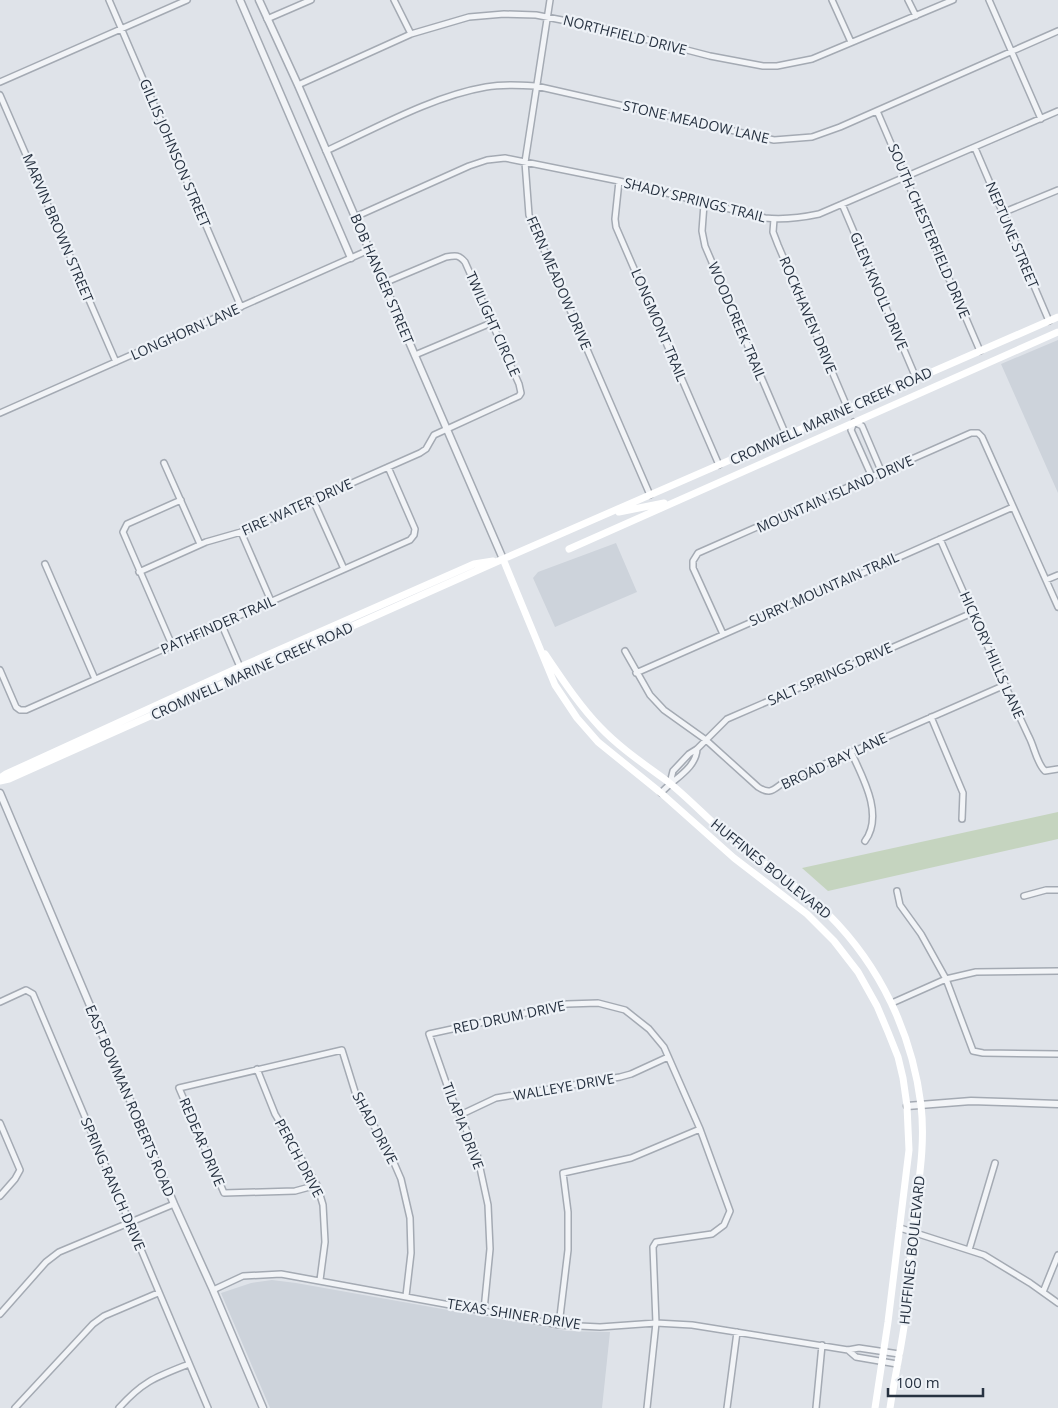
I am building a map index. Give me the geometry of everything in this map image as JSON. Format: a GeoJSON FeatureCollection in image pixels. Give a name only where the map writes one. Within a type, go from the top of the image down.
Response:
{"type":"FeatureCollection","features":[{"type":"Feature","properties":{"kind":"main road","name":"CROMWELL MARINE CREEK ROAD"},"geometry":{"type":"LineString","coordinates":[[0,780],[9,779],[503,559],[1058,317]]}},
{"type":"Feature","properties":{"kind":"main road"},"geometry":{"type":"LineString","coordinates":[[1049,321],[1056,333]]}},
{"type":"Feature","properties":{"kind":"main road","name":"CROMWELL MARINE CREEK ROAD"},"geometry":{"type":"LineString","coordinates":[[569,549],[1056,333]]}},
{"type":"Feature","properties":{"kind":"main road"},"geometry":{"type":"LineString","coordinates":[[848,409],[854,422]]}},
{"type":"Feature","properties":{"kind":"main road","name":"CROMWELL MARINE CREEK ROAD"},"geometry":{"type":"LineString","coordinates":[[605,515],[677,500]]}},
{"type":"Feature","properties":{"kind":"main road","name":"CROMWELL MARINE CREEK ROAD"},"geometry":{"type":"LineString","coordinates":[[0,780],[6,774],[240,667],[474,564],[503,559]]}},
{"type":"Feature","properties":{"kind":"main road","name":"HUFFINES BOULEVARD"},"geometry":{"type":"LineString","coordinates":[[503,559],[555,686],[577,718],[598,742],[661,793],[734,858],[807,914],[834,941],[858,972],[877,1006],[898,1057],[907,1106],[909,1150],[883,1361],[875,1408]]}},
{"type":"Feature","properties":{"kind":"main road","name":"HUFFINES BOULEVARD"},"geometry":{"type":"LineString","coordinates":[[539,645],[575,697],[600,727],[625,749],[670,783],[721,829],[829,915],[856,946],[878,978],[892,1003],[902,1027],[914,1066],[921,1106],[923,1150],[904,1326],[890,1408]]}},
{"type":"Feature","properties":{"kind":"street","name":"GILLIS JOHNSON STREET"},"geometry":{"type":"LineString","coordinates":[[109,0],[242,307]]}},
{"type":"Feature","properties":{"kind":"street"},"geometry":{"type":"LineString","coordinates":[[0,82],[188,0]]}},
{"type":"Feature","properties":{"kind":"street","name":"BOB HANGER STREET"},"geometry":{"type":"LineString","coordinates":[[240,0],[351,258]]}},
{"type":"Feature","properties":{"kind":"street","name":"BOB HANGER STREET"},"geometry":{"type":"LineString","coordinates":[[260,0],[503,559]]}},
{"type":"Feature","properties":{"kind":"street"},"geometry":{"type":"LineString","coordinates":[[267,19],[311,0]]}},
{"type":"Feature","properties":{"kind":"street"},"geometry":{"type":"LineString","coordinates":[[394,0],[411,34]]}},
{"type":"Feature","properties":{"kind":"street","name":"FERN MEADOW DRIVE"},"geometry":{"type":"LineString","coordinates":[[550,0],[525,162],[529,215],[650,495]]}},
{"type":"Feature","properties":{"kind":"street"},"geometry":{"type":"LineString","coordinates":[[832,0],[851,42]]}},
{"type":"Feature","properties":{"kind":"street"},"geometry":{"type":"LineString","coordinates":[[908,0],[916,16]]}},
{"type":"Feature","properties":{"kind":"street","name":"NORTHFIELD DRIVE"},"geometry":{"type":"LineString","coordinates":[[298,85],[411,34],[469,17],[504,14],[536,15],[598,27],[710,56],[763,66],[788,65],[812,59],[953,0]]}},
{"type":"Feature","properties":{"kind":"street"},"geometry":{"type":"LineString","coordinates":[[988,0],[1041,119]]}},
{"type":"Feature","properties":{"kind":"street","name":"STONE MEADOW LANE"},"geometry":{"type":"LineString","coordinates":[[326,151],[454,94],[487,87],[512,85],[536,86],[774,140],[812,138],[1058,31]]}},
{"type":"Feature","properties":{"kind":"street","name":"MARVIN BROWN STREET"},"geometry":{"type":"LineString","coordinates":[[0,95],[116,362]]}},
{"type":"Feature","properties":{"kind":"street","name":"SOUTH CHESTERFIELD DRIVE"},"geometry":{"type":"LineString","coordinates":[[877,111],[980,351]]}},
{"type":"Feature","properties":{"kind":"street","name":"SHADY SPRINGS TRAIL"},"geometry":{"type":"LineString","coordinates":[[355,217],[469,166],[487,160],[505,158],[619,181],[704,204],[774,219],[802,218],[819,214],[1058,112]]}},
{"type":"Feature","properties":{"kind":"street","name":"NEPTUNE STREET"},"geometry":{"type":"LineString","coordinates":[[974,148],[1049,321]]}},
{"type":"Feature","properties":{"kind":"street","name":"LONGMONT TRAIL"},"geometry":{"type":"LineString","coordinates":[[619,181],[615,219],[616,227],[718,465]]}},
{"type":"Feature","properties":{"kind":"street"},"geometry":{"type":"LineString","coordinates":[[1002,212],[1058,190]]}},
{"type":"Feature","properties":{"kind":"street","name":"WOODCREEK TRAIL"},"geometry":{"type":"LineString","coordinates":[[704,204],[702,231],[705,246],[786,435]]}},
{"type":"Feature","properties":{"kind":"street","name":"GLEN KNOLL DRIVE"},"geometry":{"type":"LineString","coordinates":[[842,204],[916,378]]}},
{"type":"Feature","properties":{"kind":"street","name":"ROCKHAVEN DRIVE"},"geometry":{"type":"LineString","coordinates":[[774,219],[773,232],[778,245],[848,409]]}},
{"type":"Feature","properties":{"kind":"street","name":"LONGHORN LANE"},"geometry":{"type":"LineString","coordinates":[[0,413],[369,250]]}},
{"type":"Feature","properties":{"kind":"street","name":"TWILIGHT CIRCLE"},"geometry":{"type":"LineString","coordinates":[[384,283],[446,257],[460,256],[465,262],[520,384],[521,393],[516,398],[447,429]]}},
{"type":"Feature","properties":{"kind":"street"},"geometry":{"type":"LineString","coordinates":[[415,355],[491,323]]}},
{"type":"Feature","properties":{"kind":"street"},"geometry":{"type":"LineString","coordinates":[[872,477],[852,430],[854,422],[862,426],[882,473]]}},
{"type":"Feature","properties":{"kind":"street","name":"FIRE WATER DRIVE"},"geometry":{"type":"LineString","coordinates":[[139,572],[200,544],[241,532],[423,452],[434,435],[447,429]]}},
{"type":"Feature","properties":{"kind":"street","name":"MOUNTAIN ISLAND DRIVE"},"geometry":{"type":"LineString","coordinates":[[723,634],[693,568],[694,557],[704,550],[972,433],[978,433],[984,442],[1013,507]]}},
{"type":"Feature","properties":{"kind":"street"},"geometry":{"type":"LineString","coordinates":[[164,463],[200,544]]}},
{"type":"Feature","properties":{"kind":"street","name":"PATHFINDER TRAIL"},"geometry":{"type":"LineString","coordinates":[[0,670],[16,707],[20,710],[26,710],[410,540],[414,535],[415,529],[388,467]]}},
{"type":"Feature","properties":{"kind":"street"},"geometry":{"type":"LineString","coordinates":[[172,645],[123,535],[123,529],[127,524],[181,500]]}},
{"type":"Feature","properties":{"kind":"street"},"geometry":{"type":"LineString","coordinates":[[313,500],[344,569]]}},
{"type":"Feature","properties":{"kind":"street"},"geometry":{"type":"LineString","coordinates":[[1013,507],[1058,607]]}},
{"type":"Feature","properties":{"kind":"street","name":"SURRY MOUNTAIN TRAIL"},"geometry":{"type":"LineString","coordinates":[[636,672],[1013,507]]}},
{"type":"Feature","properties":{"kind":"street"},"geometry":{"type":"LineString","coordinates":[[241,532],[271,601]]}},
{"type":"Feature","properties":{"kind":"street","name":"HICKORY HILLS LANE"},"geometry":{"type":"LineString","coordinates":[[940,538],[972,613],[1033,745],[1039,764],[1045,771],[1058,769]]}},
{"type":"Feature","properties":{"kind":"street"},"geometry":{"type":"LineString","coordinates":[[45,564],[95,679]]}},
{"type":"Feature","properties":{"kind":"street"},"geometry":{"type":"LineString","coordinates":[[1046,580],[1058,575]]}},
{"type":"Feature","properties":{"kind":"street","name":"SALT SPRINGS DRIVE"},"geometry":{"type":"LineString","coordinates":[[670,783],[673,771],[727,719],[972,613]]}},
{"type":"Feature","properties":{"kind":"street"},"geometry":{"type":"LineString","coordinates":[[221,623],[240,667]]}},
{"type":"Feature","properties":{"kind":"street","name":"BROAD BAY LANE"},"geometry":{"type":"LineString","coordinates":[[625,651],[650,695],[664,710],[706,740],[766,792],[770,792],[788,780],[1005,685]]}},
{"type":"Feature","properties":{"kind":"street"},"geometry":{"type":"LineString","coordinates":[[931,716],[962,793],[962,820]]}},
{"type":"Feature","properties":{"kind":"street","name":"SALT SPRINGS DRIVE"},"geometry":{"type":"LineString","coordinates":[[661,793],[670,783],[680,777],[697,757],[698,749]]}},
{"type":"Feature","properties":{"kind":"street"},"geometry":{"type":"LineString","coordinates":[[851,752],[867,788],[872,808],[873,820],[870,833],[865,841]]}},
{"type":"Feature","properties":{"kind":"street","name":"EAST BOWMAN ROBERTS ROAD"},"geometry":{"type":"LineString","coordinates":[[0,793],[174,1204],[263,1408]]}},
{"type":"Feature","properties":{"kind":"street"},"geometry":{"type":"LineString","coordinates":[[1024,896],[1046,890],[1058,890]]}},
{"type":"Feature","properties":{"kind":"street"},"geometry":{"type":"LineString","coordinates":[[897,891],[900,905],[946,978],[973,1051],[983,1053],[1058,1054]]}},
{"type":"Feature","properties":{"kind":"street"},"geometry":{"type":"LineString","coordinates":[[892,1003],[946,978],[976,972],[1058,971]]}},
{"type":"Feature","properties":{"kind":"street","name":"SPRING RANCH DRIVE"},"geometry":{"type":"LineString","coordinates":[[0,1002],[26,990],[33,994],[208,1408]]}},
{"type":"Feature","properties":{"kind":"street","name":"RED DRUM DRIVE"},"geometry":{"type":"LineString","coordinates":[[429,1034],[567,1004],[598,1003],[624,1010],[649,1030],[664,1047],[700,1129],[730,1211],[724,1225],[712,1234],[656,1242],[653,1247],[656,1323]]}},
{"type":"Feature","properties":{"kind":"street","name":"TILAPIA DRIVE"},"geometry":{"type":"LineString","coordinates":[[429,1034],[477,1154],[488,1204],[490,1249],[484,1310]]}},
{"type":"Feature","properties":{"kind":"street","name":"SHAD DRIVE"},"geometry":{"type":"LineString","coordinates":[[257,1069],[342,1050],[356,1095],[367,1116],[386,1142],[401,1179],[410,1218],[411,1253],[406,1296]]}},
{"type":"Feature","properties":{"kind":"street","name":"WALLEYE DRIVE"},"geometry":{"type":"LineString","coordinates":[[460,1115],[496,1098],[620,1078],[668,1057]]}},
{"type":"Feature","properties":{"kind":"street","name":"REDEAR DRIVE"},"geometry":{"type":"LineString","coordinates":[[257,1069],[179,1088],[224,1193],[295,1190],[316,1185]]}},
{"type":"Feature","properties":{"kind":"street","name":"PERCH DRIVE"},"geometry":{"type":"LineString","coordinates":[[257,1069],[275,1114],[316,1185],[323,1205],[325,1242],[320,1280]]}},
{"type":"Feature","properties":{"kind":"street"},"geometry":{"type":"LineString","coordinates":[[907,1106],[971,1101],[1058,1104]]}},
{"type":"Feature","properties":{"kind":"street"},"geometry":{"type":"LineString","coordinates":[[0,1123],[20,1170],[15,1179],[0,1196]]}},
{"type":"Feature","properties":{"kind":"street"},"geometry":{"type":"LineString","coordinates":[[559,1325],[568,1250],[568,1212],[563,1173],[631,1158],[700,1129]]}},
{"type":"Feature","properties":{"kind":"street"},"geometry":{"type":"LineString","coordinates":[[968,1250],[995,1163]]}},
{"type":"Feature","properties":{"kind":"street"},"geometry":{"type":"LineString","coordinates":[[0,1314],[46,1262],[59,1252],[174,1204]]}},
{"type":"Feature","properties":{"kind":"street"},"geometry":{"type":"LineString","coordinates":[[900,1228],[984,1255],[1058,1303]]}},
{"type":"Feature","properties":{"kind":"street"},"geometry":{"type":"LineString","coordinates":[[1043,1292],[1058,1255]]}},
{"type":"Feature","properties":{"kind":"street","name":"TEXAS SHINER DRIVE"},"geometry":{"type":"LineString","coordinates":[[213,1290],[242,1276],[281,1274],[559,1325],[600,1327],[656,1323],[692,1325],[848,1350],[859,1348],[899,1354]]}},
{"type":"Feature","properties":{"kind":"street"},"geometry":{"type":"LineString","coordinates":[[15,1408],[93,1324],[104,1316],[158,1293]]}},
{"type":"Feature","properties":{"kind":"street"},"geometry":{"type":"LineString","coordinates":[[647,1408],[656,1323]]}},
{"type":"Feature","properties":{"kind":"street"},"geometry":{"type":"LineString","coordinates":[[727,1408],[737,1332]]}},
{"type":"Feature","properties":{"kind":"street"},"geometry":{"type":"LineString","coordinates":[[816,1408],[822,1345]]}},
{"type":"Feature","properties":{"kind":"street","name":"TEXAS SHINER DRIVE"},"geometry":{"type":"LineString","coordinates":[[848,1350],[856,1357],[897,1364]]}},
{"type":"Feature","properties":{"kind":"street"},"geometry":{"type":"LineString","coordinates":[[119,1408],[134,1391],[150,1380],[189,1364]]}},
{"type":"Feature","properties":{"kind":"shaded area"},"geometry":{"type":"Polygon","coordinates":[[[1058,340],[1058,493],[1001,364],[1058,340]]]}},
{"type":"Feature","properties":{"kind":"shaded area"},"geometry":{"type":"Polygon","coordinates":[[[616,543],[637,592],[555,627],[533,578],[538,572],[616,543]]]}},
{"type":"Feature","properties":{"kind":"shaded area"},"geometry":{"type":"Polygon","coordinates":[[[272,1280],[567,1331],[610,1332],[602,1408],[270,1408],[221,1293],[251,1283],[272,1280]]]}},
{"type":"Feature","properties":{"kind":"green space"},"geometry":{"type":"Polygon","coordinates":[[[1058,812],[1058,839],[828,891],[802,868],[1058,812]]]}}]}
